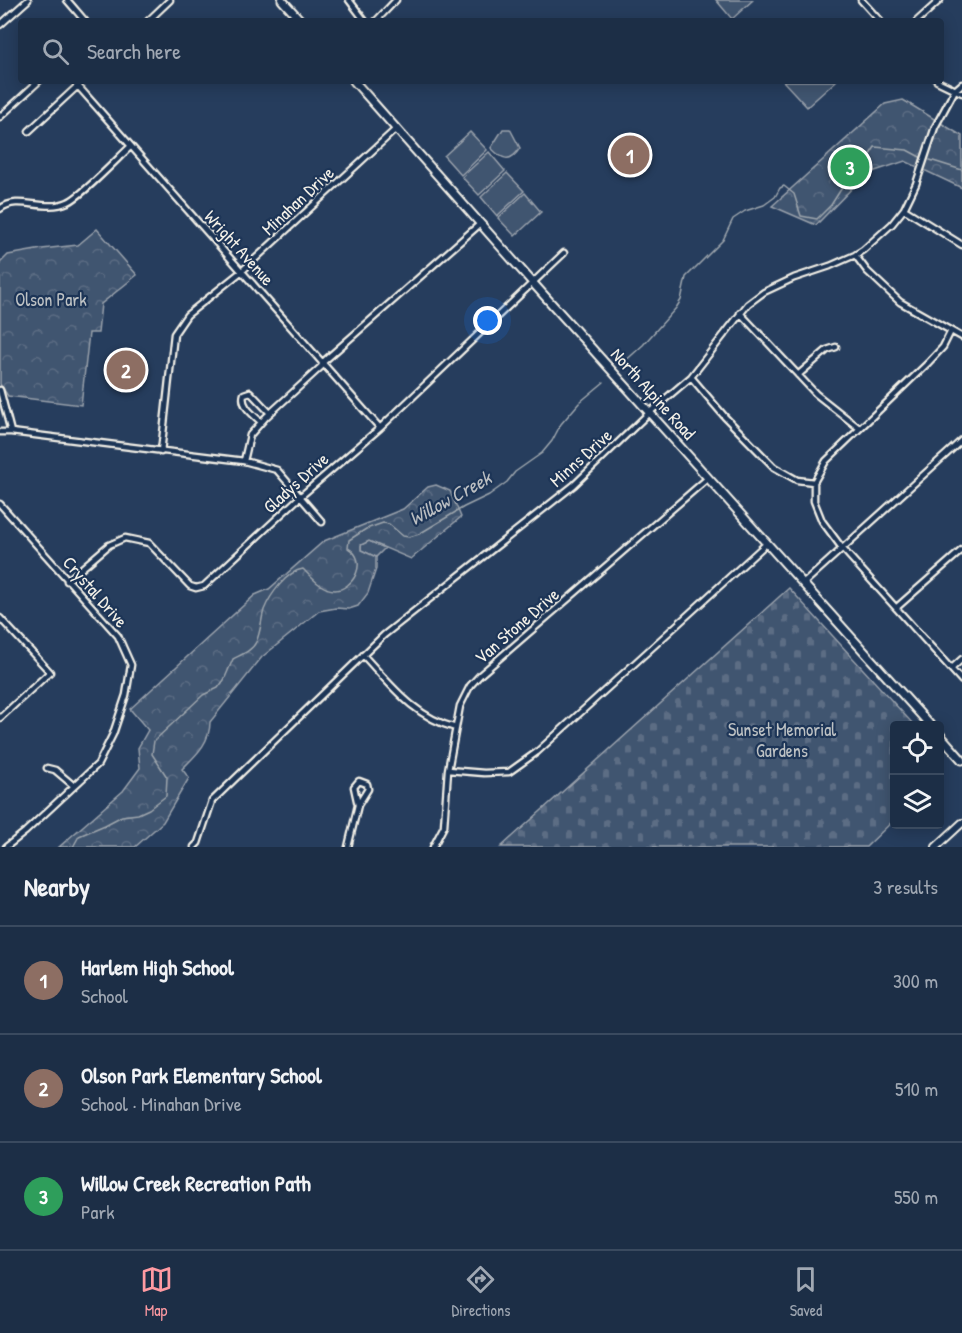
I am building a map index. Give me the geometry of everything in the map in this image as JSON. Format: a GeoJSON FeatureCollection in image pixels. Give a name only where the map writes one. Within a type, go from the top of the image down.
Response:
{"type":"FeatureCollection","features":[{"type":"Feature","properties":{"kind":"main road"},"geometry":{"type":"LineString","coordinates":[[282,0],[298,18]]}},
{"type":"Feature","properties":{"kind":"main road","name":"North Alpine Road"},"geometry":{"type":"LineString","coordinates":[[357,84],[532,283],[926,721]]}},
{"type":"Feature","properties":{"kind":"main road"},"geometry":{"type":"LineString","coordinates":[[944,740],[962,760]]}},
{"type":"Feature","properties":{"kind":"street"},"geometry":{"type":"LineString","coordinates":[[0,25],[28,0]]}},
{"type":"Feature","properties":{"kind":"street"},"geometry":{"type":"LineString","coordinates":[[67,0],[83,18]]}},
{"type":"Feature","properties":{"kind":"street"},"geometry":{"type":"LineString","coordinates":[[151,18],[170,0]]}},
{"type":"Feature","properties":{"kind":"street"},"geometry":{"type":"LineString","coordinates":[[349,0],[363,18]]}},
{"type":"Feature","properties":{"kind":"street"},"geometry":{"type":"LineString","coordinates":[[379,18],[396,0]]}},
{"type":"Feature","properties":{"kind":"street"},"geometry":{"type":"LineString","coordinates":[[861,0],[877,18]]}},
{"type":"Feature","properties":{"kind":"street"},"geometry":{"type":"LineString","coordinates":[[920,18],[940,0]]}},
{"type":"Feature","properties":{"kind":"street"},"geometry":{"type":"LineString","coordinates":[[0,117],[36,84]]}},
{"type":"Feature","properties":{"kind":"street"},"geometry":{"type":"LineString","coordinates":[[943,84],[962,93]]}},
{"type":"Feature","properties":{"kind":"street","name":"Minns Drive"},"geometry":{"type":"LineString","coordinates":[[194,847],[198,843],[212,801],[384,635],[574,485],[650,412],[691,377],[740,313],[764,292],[855,255],[892,224],[904,209],[923,166],[935,127],[955,90],[962,84]]}},
{"type":"Feature","properties":{"kind":"street"},"geometry":{"type":"LineString","coordinates":[[29,131],[78,86]]}},
{"type":"Feature","properties":{"kind":"street","name":"Wright Avenue"},"geometry":{"type":"LineString","coordinates":[[78,86],[380,428]]}},
{"type":"Feature","properties":{"kind":"street","name":"Minahan Drive"},"geometry":{"type":"LineString","coordinates":[[161,452],[174,334],[187,315],[242,272],[396,129]]}},
{"type":"Feature","properties":{"kind":"street"},"geometry":{"type":"LineString","coordinates":[[0,209],[15,202],[51,207],[70,202],[131,146]]}},
{"type":"Feature","properties":{"kind":"street"},"geometry":{"type":"LineString","coordinates":[[904,209],[962,245]]}},
{"type":"Feature","properties":{"kind":"street"},"geometry":{"type":"LineString","coordinates":[[244,461],[250,435],[261,422],[322,363],[480,224]]}},
{"type":"Feature","properties":{"kind":"street","name":"Gladys Drive"},"geometry":{"type":"LineString","coordinates":[[67,581],[110,545],[125,537],[149,543],[190,586],[196,588],[204,586],[301,496],[380,428],[564,253]]}},
{"type":"Feature","properties":{"kind":"street"},"geometry":{"type":"LineString","coordinates":[[855,255],[867,271],[900,302],[962,337]]}},
{"type":"Feature","properties":{"kind":"street"},"geometry":{"type":"LineString","coordinates":[[740,313],[816,394],[859,428]]}},
{"type":"Feature","properties":{"kind":"street"},"geometry":{"type":"LineString","coordinates":[[951,331],[943,347],[928,363],[826,461],[814,482],[814,501],[822,521],[842,548],[962,681]]}},
{"type":"Feature","properties":{"kind":"street"},"geometry":{"type":"LineString","coordinates":[[798,375],[827,350],[836,347]]}},
{"type":"Feature","properties":{"kind":"street"},"geometry":{"type":"LineString","coordinates":[[691,377],[725,417],[774,467],[797,480],[814,482]]}},
{"type":"Feature","properties":{"kind":"street"},"geometry":{"type":"LineString","coordinates":[[0,390],[11,432]]}},
{"type":"Feature","properties":{"kind":"street"},"geometry":{"type":"LineString","coordinates":[[261,422],[244,404],[244,394],[250,392],[270,413]]}},
{"type":"Feature","properties":{"kind":"street"},"geometry":{"type":"LineString","coordinates":[[0,432],[244,461],[277,470],[322,522]]}},
{"type":"Feature","properties":{"kind":"street"},"geometry":{"type":"LineString","coordinates":[[803,585],[962,440]]}},
{"type":"Feature","properties":{"kind":"street","name":"Van Stone Drive"},"geometry":{"type":"LineString","coordinates":[[433,847],[444,826],[448,770],[460,705],[470,686],[708,478]]}},
{"type":"Feature","properties":{"kind":"street","name":"Crystal Drive"},"geometry":{"type":"LineString","coordinates":[[0,504],[118,636],[131,665],[126,695],[113,734],[98,764],[6,847]]}},
{"type":"Feature","properties":{"kind":"street"},"geometry":{"type":"LineString","coordinates":[[448,770],[484,773],[509,772],[537,752],[766,544]]}},
{"type":"Feature","properties":{"kind":"street"},"geometry":{"type":"LineString","coordinates":[[896,608],[962,550]]}},
{"type":"Feature","properties":{"kind":"street"},"geometry":{"type":"LineString","coordinates":[[0,618],[50,672],[0,718]]}},
{"type":"Feature","properties":{"kind":"street"},"geometry":{"type":"LineString","coordinates":[[0,628],[5,623]]}},
{"type":"Feature","properties":{"kind":"street"},"geometry":{"type":"LineString","coordinates":[[363,655],[417,710],[440,723],[456,728]]}},
{"type":"Feature","properties":{"kind":"street"},"geometry":{"type":"LineString","coordinates":[[951,669],[962,659]]}},
{"type":"Feature","properties":{"kind":"street"},"geometry":{"type":"LineString","coordinates":[[47,768],[55,770],[75,786]]}},
{"type":"Feature","properties":{"kind":"street"},"geometry":{"type":"LineString","coordinates":[[348,847],[358,805],[368,789],[367,784],[359,781],[354,787],[358,805]]}},
{"type":"Feature","properties":{"kind":"street"},"geometry":{"type":"LineString","coordinates":[[936,847],[962,823]]}},
{"type":"Feature","properties":{"kind":"green space"},"geometry":{"type":"Polygon","coordinates":[[[716,0],[753,0],[733,18],[716,0]]]}},
{"type":"Feature","properties":{"kind":"green space"},"geometry":{"type":"Polygon","coordinates":[[[786,84],[833,84],[807,107],[786,84]]]}},
{"type":"Feature","properties":{"kind":"green space"},"geometry":{"type":"Polygon","coordinates":[[[903,100],[962,136],[962,188],[905,161],[866,174],[816,225],[772,206],[885,104],[903,100]]]}},
{"type":"Feature","properties":{"kind":"green space"},"geometry":{"type":"Polygon","coordinates":[[[503,129],[510,129],[520,148],[509,158],[502,157],[491,148],[503,129]]]}},
{"type":"Feature","properties":{"kind":"green space"},"geometry":{"type":"Polygon","coordinates":[[[470,132],[487,150],[461,175],[444,156],[470,132]]]}},
{"type":"Feature","properties":{"kind":"green space"},"geometry":{"type":"Polygon","coordinates":[[[489,152],[505,171],[479,195],[462,177],[489,152]]]}},
{"type":"Feature","properties":{"kind":"green space"},"geometry":{"type":"Polygon","coordinates":[[[507,173],[524,191],[497,216],[481,197],[507,173]]]}},
{"type":"Feature","properties":{"kind":"green space"},"geometry":{"type":"Polygon","coordinates":[[[525,193],[541,212],[515,236],[498,218],[525,193]]]}},
{"type":"Feature","properties":{"kind":"green space","name":"Olson Park"},"geometry":{"type":"Polygon","coordinates":[[[97,229],[137,275],[101,304],[98,333],[89,333],[81,405],[8,396],[0,384],[0,263],[8,255],[78,245],[97,229]]]}},
{"type":"Feature","properties":{"kind":"green space"},"geometry":{"type":"Polygon","coordinates":[[[436,485],[450,491],[461,517],[411,559],[369,541],[361,545],[361,550],[376,557],[376,569],[368,593],[358,606],[349,609],[336,608],[319,611],[262,657],[210,722],[205,742],[182,769],[189,778],[163,822],[135,847],[59,847],[123,791],[140,768],[138,748],[148,730],[130,709],[255,595],[269,589],[324,541],[403,509],[428,487],[436,485]]]}},
{"type":"Feature","properties":{"kind":"green space"},"geometry":{"type":"Polygon","coordinates":[[[369,541],[385,548],[376,557],[361,550],[361,545],[369,541]]]}},
{"type":"Feature","properties":{"kind":"green space","name":"Sunset Memorial Gardens"},"geometry":{"type":"Polygon","coordinates":[[[789,588],[910,721],[890,721],[890,824],[866,847],[501,847],[789,588]]]}},
{"type":"Feature","properties":{"kind":"waterway","name":"Willow Creek"},"geometry":{"type":"LineString","coordinates":[[622,364],[643,345],[676,308],[681,300],[686,277],[723,240],[733,219],[745,211],[764,205],[784,186],[794,194],[801,216],[817,219],[831,205],[850,175],[867,159],[875,147],[907,150],[922,158]]}},
{"type":"Feature","properties":{"kind":"waterway","name":"Willow Creek"},"geometry":{"type":"LineString","coordinates":[[930,160],[962,170]]}},
{"type":"Feature","properties":{"kind":"waterway","name":"Willow Creek"},"geometry":{"type":"LineString","coordinates":[[73,847],[79,836],[122,816],[138,814],[149,809],[166,796],[167,777],[152,754],[154,741],[203,695],[218,688],[233,659],[252,648],[259,634],[267,604],[285,579],[303,569],[326,588],[341,589],[352,580],[358,567],[358,560],[348,548],[349,540],[366,529],[383,523],[389,524],[403,536],[419,534],[489,495],[507,482],[515,472],[542,453],[561,424],[580,402],[604,382]]}},
{"type":"Feature","properties":{"kind":"place","name":"Harlem High School"},"geometry":{"type":"Point","coordinates":[630,155]}},
{"type":"Feature","properties":{"kind":"place","name":"Willow Creek Recreation Path"},"geometry":{"type":"Point","coordinates":[850,167]}},
{"type":"Feature","properties":{"kind":"place","name":"Olson Park Elementary School"},"geometry":{"type":"Point","coordinates":[126,370]}}]}
